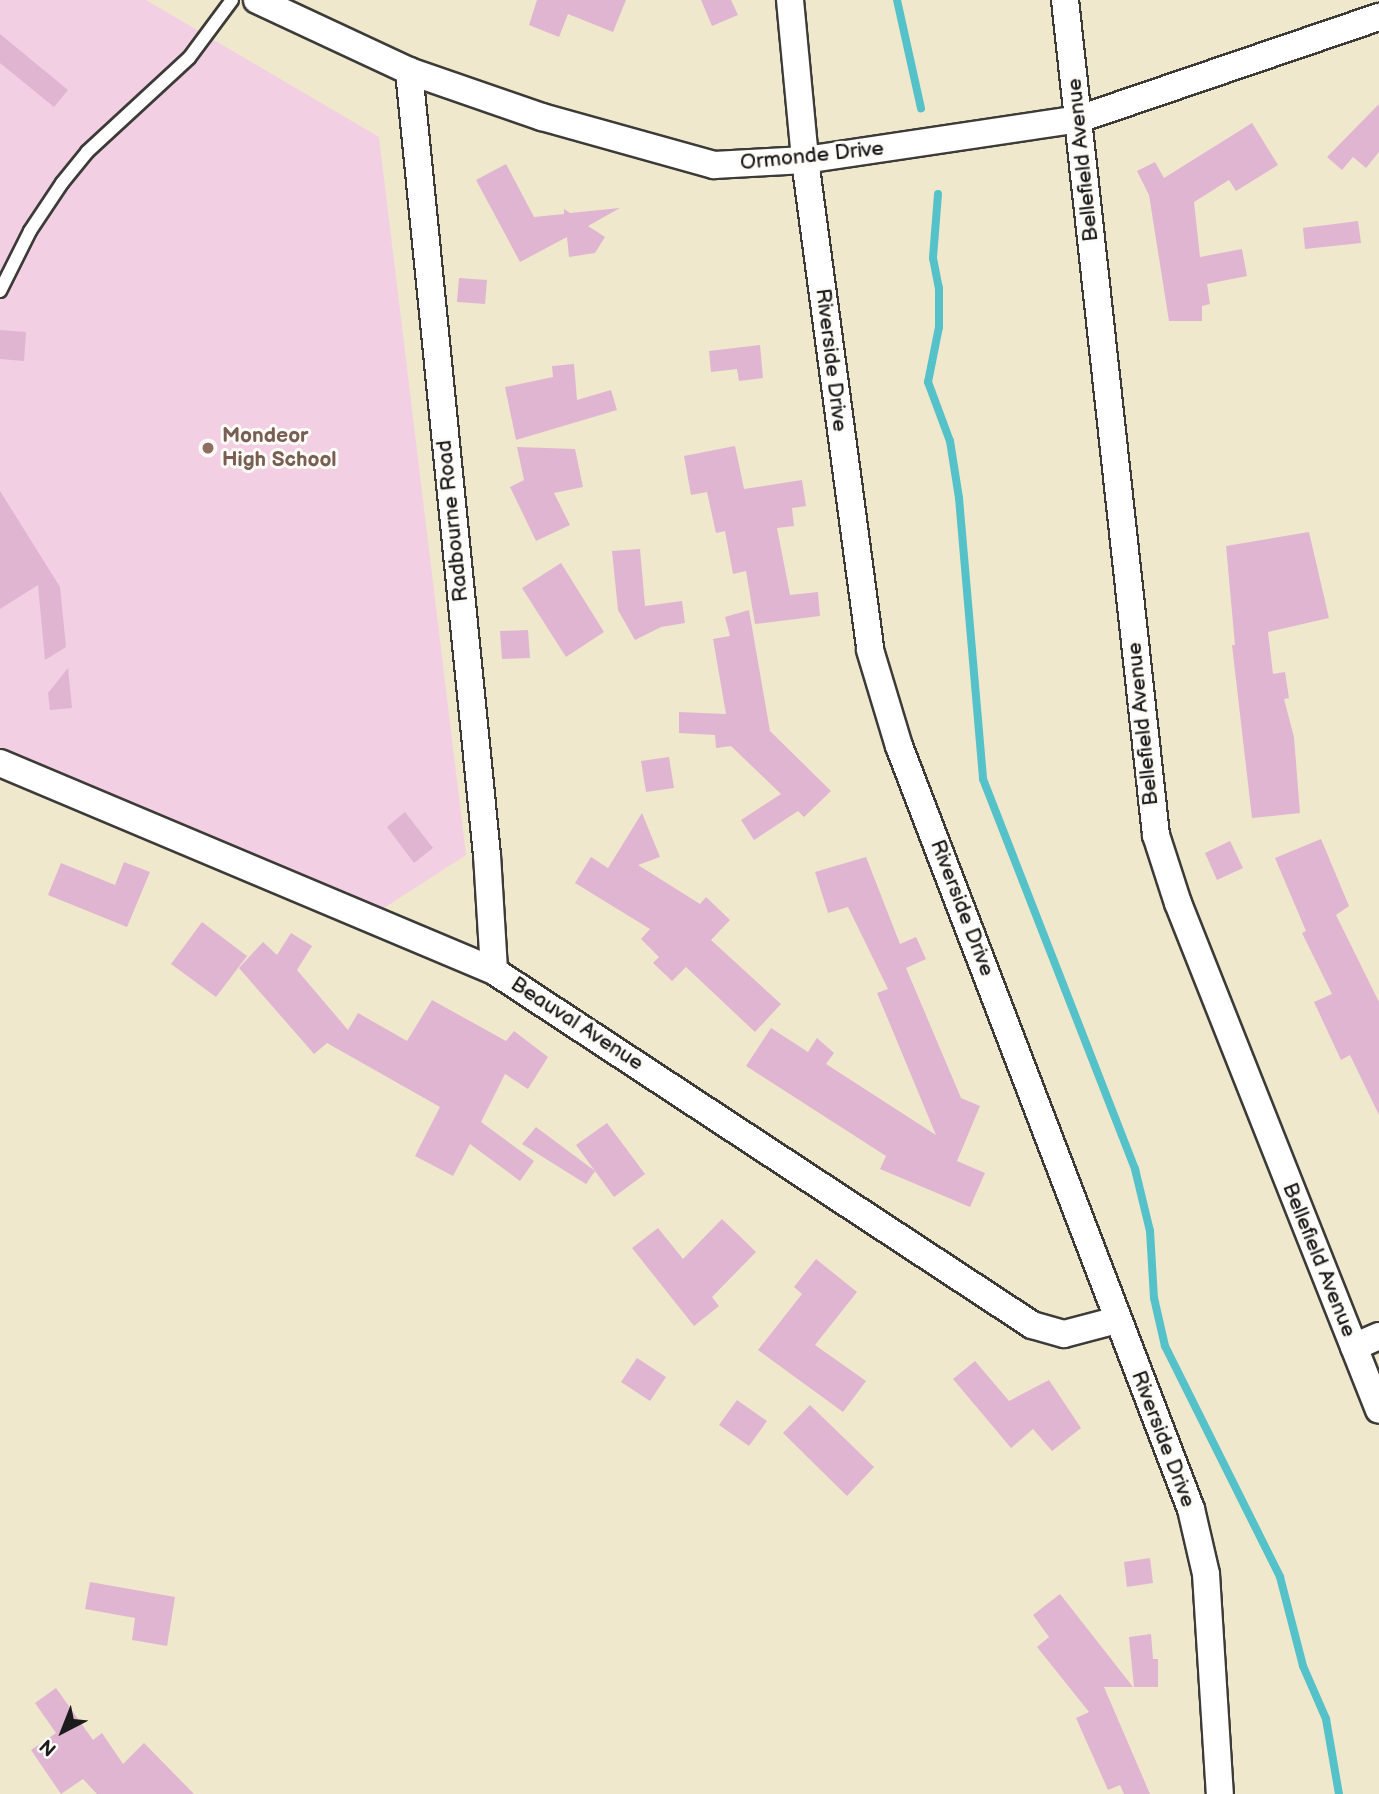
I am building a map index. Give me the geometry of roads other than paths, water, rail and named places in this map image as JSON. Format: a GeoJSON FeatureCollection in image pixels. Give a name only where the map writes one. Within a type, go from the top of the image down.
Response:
{"type":"FeatureCollection","features":[{"type":"Feature","properties":{"kind":"street","name":"Ormonde Drive"},"geometry":{"type":"LineString","coordinates":[[257,0],[409,71],[690,161],[738,165],[805,160],[1079,118],[1379,17]]}},
{"type":"Feature","properties":{"kind":"street","name":"Riverside Drive"},"geometry":{"type":"LineString","coordinates":[[790,0],[805,160],[863,610],[883,696],[1200,1541],[1220,1794]]}},
{"type":"Feature","properties":{"kind":"street","name":"Bellefield Avenue"},"geometry":{"type":"LineString","coordinates":[[1065,0],[1156,835],[1178,903],[1379,1410]]}},
{"type":"Feature","properties":{"kind":"street","name":"Radbourne Road"},"geometry":{"type":"LineString","coordinates":[[409,71],[487,855],[494,971]]}},
{"type":"Feature","properties":{"kind":"street","name":"Beauval Avenue"},"geometry":{"type":"LineString","coordinates":[[0,763],[494,971],[1012,1314],[1048,1332],[1064,1334],[1117,1320]]}},
{"type":"Feature","properties":{"kind":"street"},"geometry":{"type":"LineString","coordinates":[[1354,1347],[1379,1336]]}},
{"type":"Feature","properties":{"kind":"lane"},"geometry":{"type":"LineString","coordinates":[[0,291],[30,230],[62,183],[87,152],[189,58],[232,0]]}},
{"type":"Feature","properties":{"kind":"waterway"},"geometry":{"type":"LineString","coordinates":[[897,0],[921,108]]}},
{"type":"Feature","properties":{"kind":"waterway"},"geometry":{"type":"LineString","coordinates":[[938,194],[933,258],[939,288],[939,327],[928,382],[950,441],[959,498],[983,779],[1135,1169],[1150,1231],[1154,1298],[1165,1346],[1280,1577],[1303,1666],[1326,1719],[1339,1794]]}},
{"type":"Feature","properties":{"kind":"place","name":"Mondeor High School"},"geometry":{"type":"Point","coordinates":[208,448]}}]}
